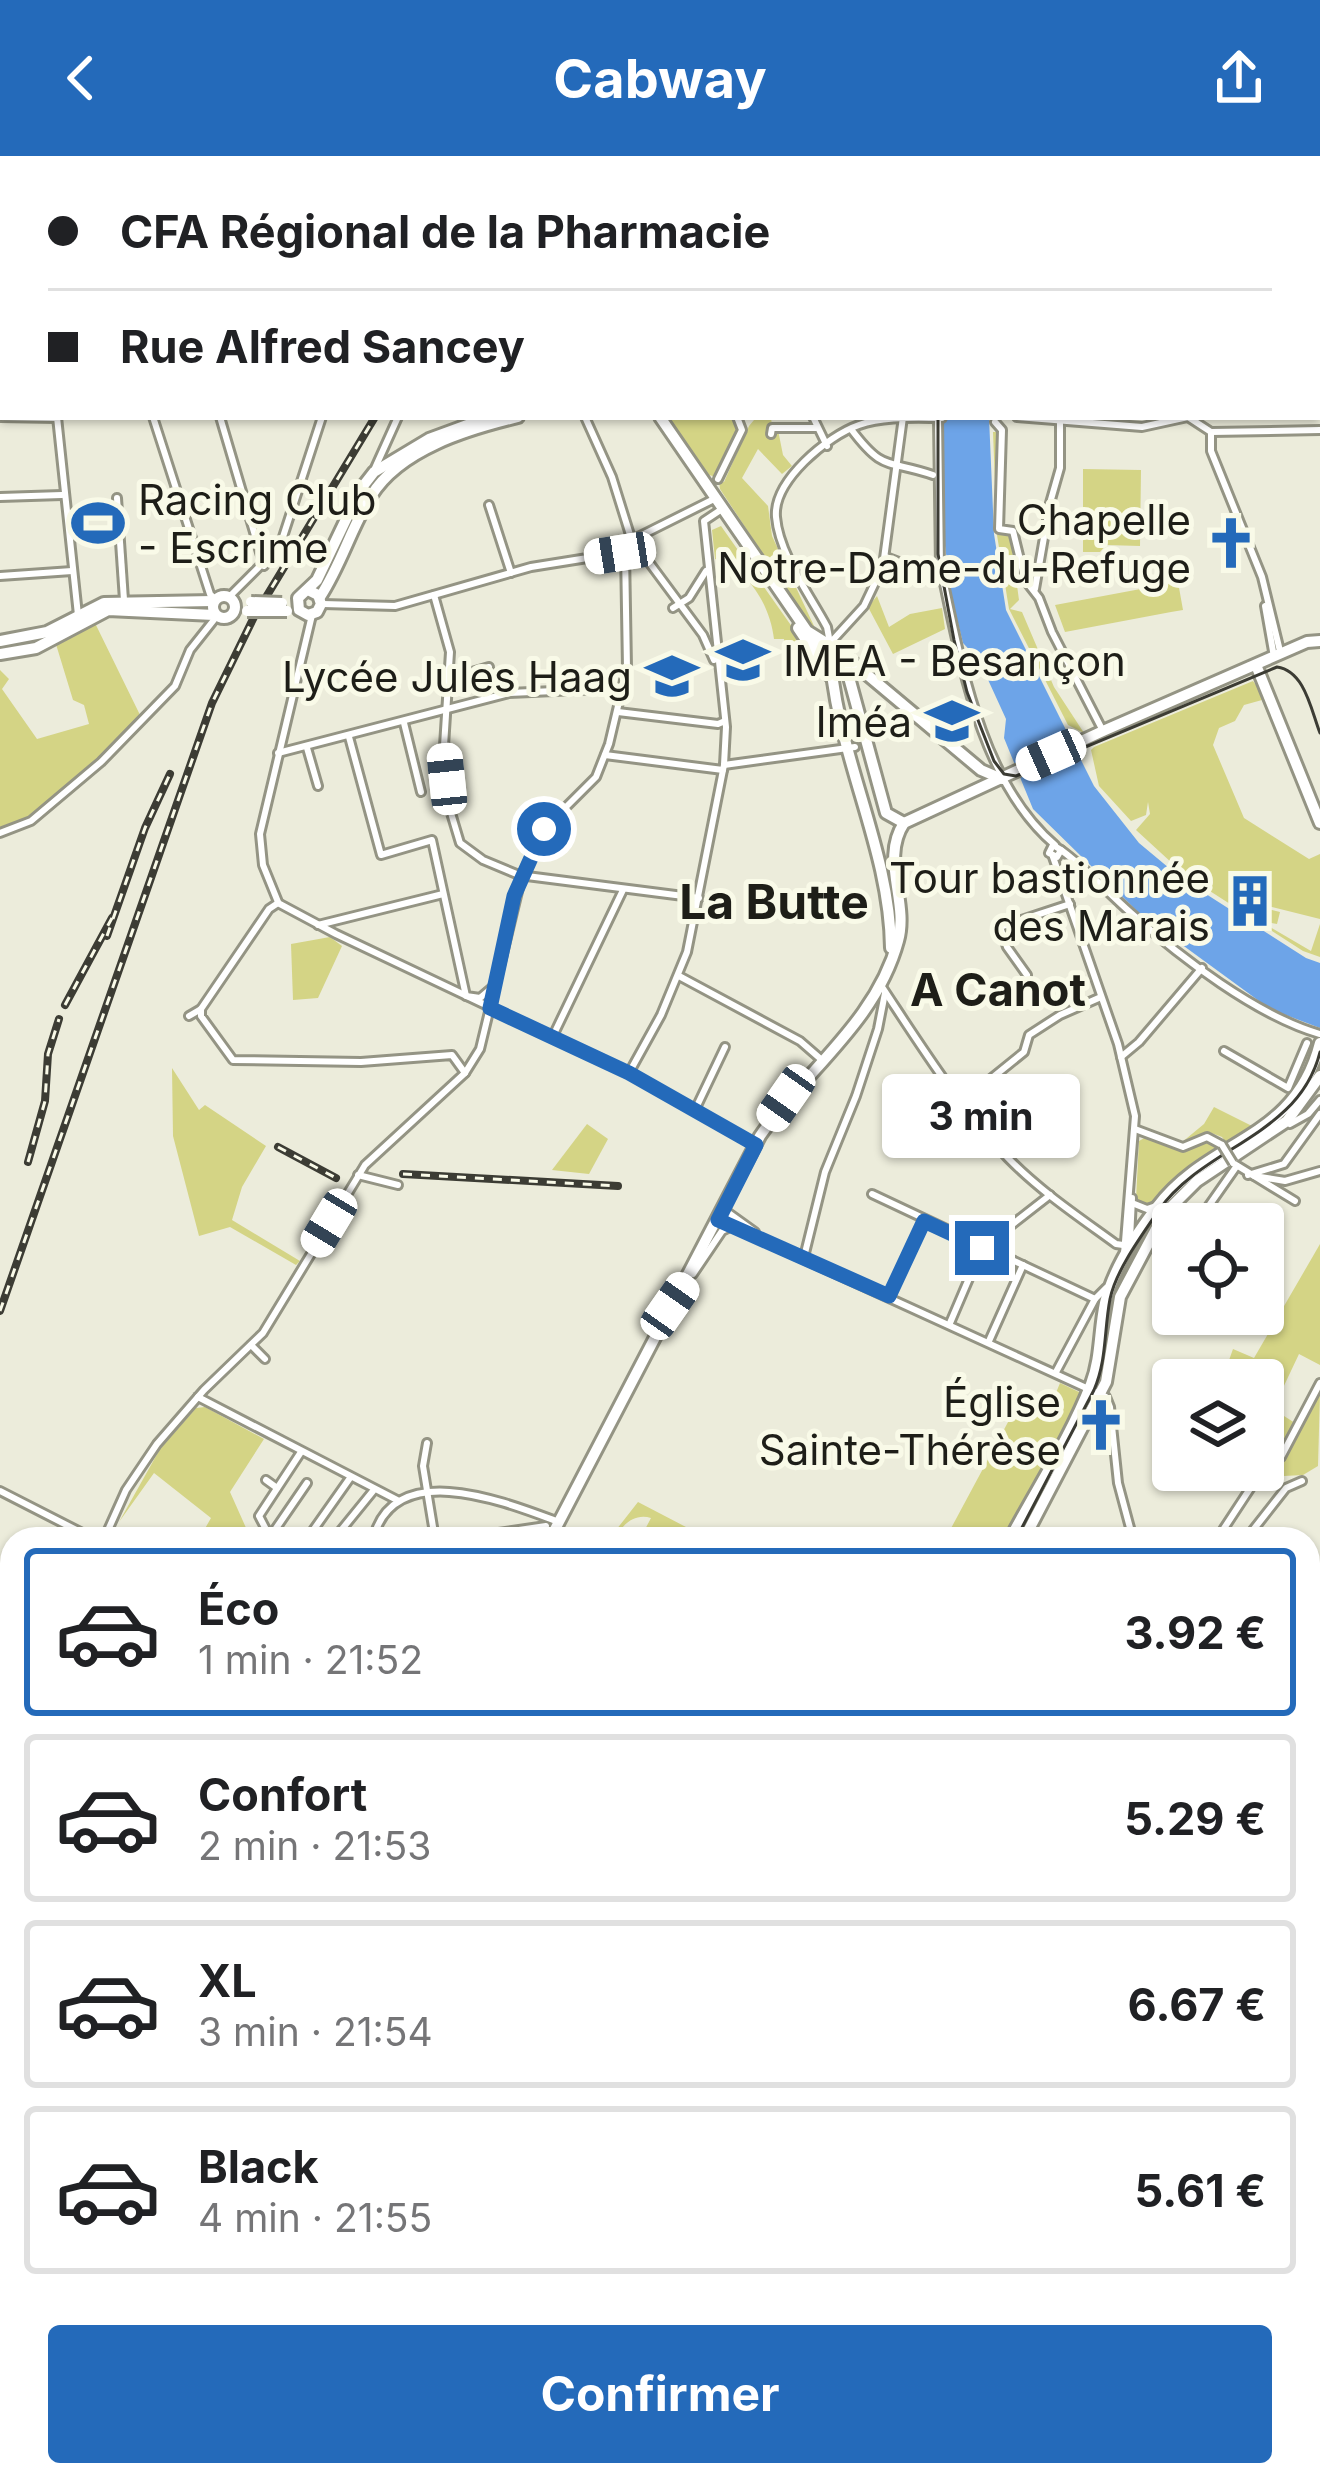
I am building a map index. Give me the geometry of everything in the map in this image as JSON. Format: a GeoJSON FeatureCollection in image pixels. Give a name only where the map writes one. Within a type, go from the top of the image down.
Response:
{"type":"FeatureCollection","features":[{"type":"Feature","properties":{"kind":"main road"},"geometry":{"type":"LineString","coordinates":[[317,597],[360,490],[378,469],[428,439],[481,420]]}},
{"type":"Feature","properties":{"kind":"main road"},"geometry":{"type":"LineString","coordinates":[[305,614],[336,572],[370,498],[392,471],[425,450],[510,420]]}},
{"type":"Feature","properties":{"kind":"main road"},"geometry":{"type":"LineString","coordinates":[[660,420],[712,488],[722,513],[831,677],[877,833],[896,947]]}},
{"type":"Feature","properties":{"kind":"main road"},"geometry":{"type":"LineString","coordinates":[[722,513],[804,628],[981,770],[1001,779]]}},
{"type":"Feature","properties":{"kind":"main road"},"geometry":{"type":"LineString","coordinates":[[284,607],[298,598],[317,597]]}},
{"type":"Feature","properties":{"kind":"main road"},"geometry":{"type":"LineString","coordinates":[[298,598],[305,614]]}},
{"type":"Feature","properties":{"kind":"main road"},"geometry":{"type":"LineString","coordinates":[[1,645],[47,632],[104,603],[124,600],[228,607]]}},
{"type":"Feature","properties":{"kind":"main road"},"geometry":{"type":"LineString","coordinates":[[1,645],[36,648],[108,610],[284,607],[305,614]]}},
{"type":"Feature","properties":{"kind":"main road"},"geometry":{"type":"LineString","coordinates":[[799,629],[834,653],[848,673],[886,813],[904,823]]}},
{"type":"Feature","properties":{"kind":"main road"},"geometry":{"type":"LineString","coordinates":[[889,965],[900,934],[893,844],[904,823],[1103,730],[1320,640]]}},
{"type":"Feature","properties":{"kind":"main road"},"geometry":{"type":"LineString","coordinates":[[831,677],[834,653]]}},
{"type":"Feature","properties":{"kind":"main road"},"geometry":{"type":"LineString","coordinates":[[553,1527],[756,1145],[786,1098],[852,1030],[883,989],[892,942],[886,900],[834,653]]}},
{"type":"Feature","properties":{"kind":"main road"},"geometry":{"type":"LineString","coordinates":[[1277,655],[1269,666],[1268,680],[1320,806]]}},
{"type":"Feature","properties":{"kind":"main road"},"geometry":{"type":"LineString","coordinates":[[1256,665],[1312,785],[1320,823]]}},
{"type":"Feature","properties":{"kind":"main road"},"geometry":{"type":"LineString","coordinates":[[981,770],[986,780],[981,790]]}},
{"type":"Feature","properties":{"kind":"main road"},"geometry":{"type":"LineString","coordinates":[[1017,1527],[1109,1369],[1130,1249],[1174,1201],[1297,1111],[1317,1070],[1314,1037]]}},
{"type":"Feature","properties":{"kind":"main road"},"geometry":{"type":"LineString","coordinates":[[1161,1203],[1181,1182],[1284,1111],[1317,1070]]}},
{"type":"Feature","properties":{"kind":"main road"},"geometry":{"type":"LineString","coordinates":[[1030,1527],[1095,1390],[1110,1285],[1152,1215]]}},
{"type":"Feature","properties":{"kind":"street"},"geometry":{"type":"LineString","coordinates":[[57,420],[78,615]]}},
{"type":"Feature","properties":{"kind":"street"},"geometry":{"type":"LineString","coordinates":[[154,420],[210,594],[228,607]]}},
{"type":"Feature","properties":{"kind":"street"},"geometry":{"type":"LineString","coordinates":[[221,420],[263,566]]}},
{"type":"Feature","properties":{"kind":"street"},"geometry":{"type":"LineString","coordinates":[[0,833],[32,821],[101,762],[175,686],[190,650],[228,607],[233,588],[263,566],[285,535],[321,420]]}},
{"type":"Feature","properties":{"kind":"street"},"geometry":{"type":"LineString","coordinates":[[370,498],[383,448],[397,420]]}},
{"type":"Feature","properties":{"kind":"street"},"geometry":{"type":"LineString","coordinates":[[586,420],[612,477],[632,540],[703,635],[717,666]]}},
{"type":"Feature","properties":{"kind":"street"},"geometry":{"type":"LineString","coordinates":[[110,1527],[138,1471],[198,1397],[272,1319],[358,1175],[380,1148],[465,1073],[486,1036],[522,875],[544,829],[596,777],[618,712],[628,668],[625,552],[632,540],[712,488],[742,430],[738,420]]}},
{"type":"Feature","properties":{"kind":"street"},"geometry":{"type":"LineString","coordinates":[[814,420],[827,446]]}},
{"type":"Feature","properties":{"kind":"street"},"geometry":{"type":"LineString","coordinates":[[834,653],[827,627],[782,539],[776,512],[788,476],[863,420]]}},
{"type":"Feature","properties":{"kind":"street"},"geometry":{"type":"LineString","coordinates":[[834,653],[833,638],[874,589],[886,556],[903,420]]}},
{"type":"Feature","properties":{"kind":"street"},"geometry":{"type":"LineString","coordinates":[[929,573],[940,567],[940,420]]}},
{"type":"Feature","properties":{"kind":"street"},"geometry":{"type":"LineString","coordinates":[[1039,420],[1112,421],[1142,427],[1174,420]]}},
{"type":"Feature","properties":{"kind":"street"},"geometry":{"type":"LineString","coordinates":[[1204,420],[1211,451],[1257,567],[1277,655]]}},
{"type":"Feature","properties":{"kind":"street"},"geometry":{"type":"LineString","coordinates":[[1263,420],[1264,429]]}},
{"type":"Feature","properties":{"kind":"street"},"geometry":{"type":"LineString","coordinates":[[994,422],[1002,430],[999,530],[1013,531],[1025,580],[1103,730]]}},
{"type":"Feature","properties":{"kind":"street"},"geometry":{"type":"LineString","coordinates":[[1034,591],[1060,468],[1060,422]]}},
{"type":"Feature","properties":{"kind":"street"},"geometry":{"type":"LineString","coordinates":[[771,434],[772,428],[816,428]]}},
{"type":"Feature","properties":{"kind":"street"},"geometry":{"type":"LineString","coordinates":[[850,429],[872,456],[897,468],[932,475]]}},
{"type":"Feature","properties":{"kind":"street"},"geometry":{"type":"LineString","coordinates":[[1210,432],[1320,430]]}},
{"type":"Feature","properties":{"kind":"street"},"geometry":{"type":"LineString","coordinates":[[0,496],[64,495]]}},
{"type":"Feature","properties":{"kind":"street"},"geometry":{"type":"LineString","coordinates":[[117,498],[124,600]]}},
{"type":"Feature","properties":{"kind":"street"},"geometry":{"type":"LineString","coordinates":[[489,505],[511,573]]}},
{"type":"Feature","properties":{"kind":"street"},"geometry":{"type":"LineString","coordinates":[[629,1073],[679,976],[724,768],[724,721],[704,521],[722,513]]}},
{"type":"Feature","properties":{"kind":"street"},"geometry":{"type":"LineString","coordinates":[[317,597],[395,606],[530,567],[625,552]]}},
{"type":"Feature","properties":{"kind":"street"},"geometry":{"type":"LineString","coordinates":[[886,556],[943,579],[969,691],[1001,779],[1054,851],[1202,968],[1268,1013],[1314,1037],[1288,1088],[1224,1051]]}},
{"type":"Feature","properties":{"kind":"street"},"geometry":{"type":"LineString","coordinates":[[677,606],[689,598],[708,568]]}},
{"type":"Feature","properties":{"kind":"street"},"geometry":{"type":"LineString","coordinates":[[0,576],[72,571]]}},
{"type":"Feature","properties":{"kind":"street"},"geometry":{"type":"LineString","coordinates":[[434,595],[450,652],[443,746],[457,839],[470,851],[522,875],[699,898]]}},
{"type":"Feature","properties":{"kind":"street"},"geometry":{"type":"LineString","coordinates":[[305,614],[260,850],[278,903],[629,1073],[756,1145]]}},
{"type":"Feature","properties":{"kind":"street"},"geometry":{"type":"LineString","coordinates":[[449,669],[465,674],[489,667]]}},
{"type":"Feature","properties":{"kind":"street"},"geometry":{"type":"LineString","coordinates":[[278,753],[509,693],[623,688]]}},
{"type":"Feature","properties":{"kind":"street"},"geometry":{"type":"LineString","coordinates":[[618,712],[724,721]]}},
{"type":"Feature","properties":{"kind":"street"},"geometry":{"type":"LineString","coordinates":[[404,723],[421,792]]}},
{"type":"Feature","properties":{"kind":"street"},"geometry":{"type":"LineString","coordinates":[[349,737],[381,855],[432,840],[466,996]]}},
{"type":"Feature","properties":{"kind":"street"},"geometry":{"type":"LineString","coordinates":[[605,755],[724,768],[852,747]]}},
{"type":"Feature","properties":{"kind":"street"},"geometry":{"type":"LineString","coordinates":[[308,748],[318,785]]}},
{"type":"Feature","properties":{"kind":"street"},"geometry":{"type":"LineString","coordinates":[[1054,851],[1121,1057],[1135,1129],[1130,1249]]}},
{"type":"Feature","properties":{"kind":"street"},"geometry":{"type":"LineString","coordinates":[[552,1038],[624,888]]}},
{"type":"Feature","properties":{"kind":"street"},"geometry":{"type":"LineString","coordinates":[[319,925],[444,893]]}},
{"type":"Feature","properties":{"kind":"street"},"geometry":{"type":"LineString","coordinates":[[189,1016],[201,1009],[269,909],[278,903]]}},
{"type":"Feature","properties":{"kind":"street"},"geometry":{"type":"LineString","coordinates":[[1027,975],[1006,947],[1000,927],[1070,904]]}},
{"type":"Feature","properties":{"kind":"street"},"geometry":{"type":"LineString","coordinates":[[1121,1057],[1202,968]]}},
{"type":"Feature","properties":{"kind":"street"},"geometry":{"type":"LineString","coordinates":[[679,976],[800,1041],[823,1061]]}},
{"type":"Feature","properties":{"kind":"street"},"geometry":{"type":"LineString","coordinates":[[466,996],[483,997],[496,982]]}},
{"type":"Feature","properties":{"kind":"street"},"geometry":{"type":"LineString","coordinates":[[804,1257],[825,1172],[878,1029],[883,989]]}},
{"type":"Feature","properties":{"kind":"street"},"geometry":{"type":"LineString","coordinates":[[883,989],[961,1103],[1007,1157],[1050,1195],[1130,1249]]}},
{"type":"Feature","properties":{"kind":"street"},"geometry":{"type":"LineString","coordinates":[[961,1103],[1024,1052],[1026,1037],[1060,1015],[1102,997]]}},
{"type":"Feature","properties":{"kind":"street"},"geometry":{"type":"LineString","coordinates":[[201,1009],[201,1016],[233,1060],[364,1062],[452,1055],[465,1073]]}},
{"type":"Feature","properties":{"kind":"street"},"geometry":{"type":"LineString","coordinates":[[695,1110],[725,1047]]}},
{"type":"Feature","properties":{"kind":"street"},"geometry":{"type":"LineString","coordinates":[[1276,1130],[1307,1114],[1320,1100]]}},
{"type":"Feature","properties":{"kind":"street"},"geometry":{"type":"LineString","coordinates":[[1249,1175],[1284,1164],[1320,1114]]}},
{"type":"Feature","properties":{"kind":"street"},"geometry":{"type":"LineString","coordinates":[[1135,1129],[1183,1147],[1208,1137],[1222,1145],[1234,1165],[1294,1202]]}},
{"type":"Feature","properties":{"kind":"street"},"geometry":{"type":"LineString","coordinates":[[1211,1203],[1234,1165]]}},
{"type":"Feature","properties":{"kind":"street"},"geometry":{"type":"LineString","coordinates":[[1249,1175],[1285,1181],[1320,1171]]}},
{"type":"Feature","properties":{"kind":"street"},"geometry":{"type":"LineString","coordinates":[[358,1175],[398,1185]]}},
{"type":"Feature","properties":{"kind":"street"},"geometry":{"type":"LineString","coordinates":[[872,1194],[1095,1299]]}},
{"type":"Feature","properties":{"kind":"street"},"geometry":{"type":"LineString","coordinates":[[950,1323],[982,1248],[1050,1195]]}},
{"type":"Feature","properties":{"kind":"street"},"geometry":{"type":"LineString","coordinates":[[1130,1206],[1152,1208]]}},
{"type":"Feature","properties":{"kind":"street"},"geometry":{"type":"LineString","coordinates":[[721,1215],[762,1238]]}},
{"type":"Feature","properties":{"kind":"street"},"geometry":{"type":"LineString","coordinates":[[721,1215],[732,1226],[1095,1390],[1110,1406],[1118,1483],[1130,1527]]}},
{"type":"Feature","properties":{"kind":"street"},"geometry":{"type":"LineString","coordinates":[[889,1296],[924,1221]]}},
{"type":"Feature","properties":{"kind":"street"},"geometry":{"type":"LineString","coordinates":[[670,1306],[722,1231],[732,1226]]}},
{"type":"Feature","properties":{"kind":"street"},"geometry":{"type":"LineString","coordinates":[[989,1341],[1023,1265]]}},
{"type":"Feature","properties":{"kind":"street"},"geometry":{"type":"LineString","coordinates":[[1056,1372],[1095,1299],[1110,1285]]}},
{"type":"Feature","properties":{"kind":"street"},"geometry":{"type":"LineString","coordinates":[[251,1345],[265,1359]]}},
{"type":"Feature","properties":{"kind":"street"},"geometry":{"type":"LineString","coordinates":[[1225,1527],[1257,1478],[1281,1457],[1320,1383]]}},
{"type":"Feature","properties":{"kind":"street"},"geometry":{"type":"LineString","coordinates":[[198,1397],[397,1500]]}},
{"type":"Feature","properties":{"kind":"street"},"geometry":{"type":"LineString","coordinates":[[427,1443],[423,1466],[433,1527]]}},
{"type":"Feature","properties":{"kind":"street"},"geometry":{"type":"LineString","coordinates":[[265,1527],[259,1516],[301,1452]]}},
{"type":"Feature","properties":{"kind":"street"},"geometry":{"type":"LineString","coordinates":[[315,1527],[350,1478]]}},
{"type":"Feature","properties":{"kind":"street"},"geometry":{"type":"LineString","coordinates":[[266,1480],[278,1488]]}},
{"type":"Feature","properties":{"kind":"street"},"geometry":{"type":"LineString","coordinates":[[1255,1527],[1286,1488],[1302,1481]]}},
{"type":"Feature","properties":{"kind":"street"},"geometry":{"type":"LineString","coordinates":[[278,1527],[307,1483]]}},
{"type":"Feature","properties":{"kind":"street"},"geometry":{"type":"LineString","coordinates":[[344,1527],[373,1490]]}},
{"type":"Feature","properties":{"kind":"street"},"geometry":{"type":"LineString","coordinates":[[0,1491],[70,1527]]}},
{"type":"Feature","properties":{"kind":"street"},"geometry":{"type":"LineString","coordinates":[[377,1527],[397,1500],[426,1491],[460,1492],[547,1527]]}},
{"type":"Feature","properties":{"kind":"street"},"geometry":{"type":"LineString","coordinates":[[0,2074],[0,2116]]}},
{"type":"Feature","properties":{"kind":"shaded area"},"geometry":{"type":"Polygon","coordinates":[[[670,420],[735,420],[740,431],[716,477],[709,475],[670,420]]]}},
{"type":"Feature","properties":{"kind":"shaded area"},"geometry":{"type":"Polygon","coordinates":[[[754,420],[771,420],[777,425],[783,455],[792,466],[782,474],[758,449],[742,478],[768,506],[772,536],[811,627],[720,489],[719,481],[724,482],[754,420]]]}},
{"type":"Feature","properties":{"kind":"shaded area"},"geometry":{"type":"Polygon","coordinates":[[[993,432],[1001,432],[997,534],[1010,535],[1019,600],[1010,609],[1022,612],[1054,687],[1084,733],[1068,725],[1009,609],[997,535],[993,432]]]}},
{"type":"Feature","properties":{"kind":"shaded area"},"geometry":{"type":"Polygon","coordinates":[[[1083,469],[1141,470],[1140,546],[1106,545],[1100,552],[1083,552],[1083,469]]]}},
{"type":"Feature","properties":{"kind":"shaded area"},"geometry":{"type":"Polygon","coordinates":[[[721,526],[807,648],[799,660],[786,659],[784,639],[774,639],[762,601],[747,579],[715,559],[712,530],[721,526]]]}},
{"type":"Feature","properties":{"kind":"shaded area"},"geometry":{"type":"Polygon","coordinates":[[[1178,582],[1183,610],[1065,632],[1055,605],[1178,582]]]}},
{"type":"Feature","properties":{"kind":"shaded area"},"geometry":{"type":"Polygon","coordinates":[[[877,596],[889,627],[910,614],[942,608],[945,629],[893,654],[868,607],[877,596]]]}},
{"type":"Feature","properties":{"kind":"shaded area"},"geometry":{"type":"Polygon","coordinates":[[[94,621],[141,717],[59,796],[0,829],[0,670],[9,679],[2,689],[37,739],[89,724],[84,705],[73,700],[55,641],[94,621]]]}},
{"type":"Feature","properties":{"kind":"shaded area"},"geometry":{"type":"Polygon","coordinates":[[[1253,681],[1264,696],[1296,774],[1262,700],[1244,705],[1235,721],[1219,728],[1213,745],[1244,818],[1309,859],[1320,854],[1320,919],[1256,903],[1253,895],[1243,900],[1245,908],[1255,907],[1252,916],[1256,918],[1259,907],[1280,912],[1277,924],[1260,921],[1311,951],[1320,924],[1320,957],[1303,951],[1185,875],[1136,830],[1150,814],[1148,802],[1146,815],[1131,821],[1099,786],[1094,747],[1253,681]]]}},
{"type":"Feature","properties":{"kind":"shaded area"},"geometry":{"type":"Polygon","coordinates":[[[330,937],[342,946],[318,998],[293,1000],[291,944],[330,937]]]}},
{"type":"Feature","properties":{"kind":"shaded area"},"geometry":{"type":"Polygon","coordinates":[[[172,1068],[199,1110],[205,1105],[266,1146],[242,1187],[232,1220],[300,1261],[296,1265],[230,1227],[199,1236],[173,1136],[172,1068]]]}},
{"type":"Feature","properties":{"kind":"shaded area"},"geometry":{"type":"Polygon","coordinates":[[[942,1081],[950,1094],[937,1107],[948,1119],[933,1136],[907,1116],[942,1081]]]}},
{"type":"Feature","properties":{"kind":"shaded area"},"geometry":{"type":"Polygon","coordinates":[[[1214,1107],[1254,1127],[1227,1144],[1209,1132],[1181,1143],[1204,1124],[1214,1107]]]}},
{"type":"Feature","properties":{"kind":"shaded area"},"geometry":{"type":"Polygon","coordinates":[[[587,1124],[608,1139],[589,1174],[552,1170],[587,1124]]]}},
{"type":"Feature","properties":{"kind":"shaded area"},"geometry":{"type":"Polygon","coordinates":[[[1146,1137],[1183,1151],[1210,1142],[1220,1151],[1147,1206],[1136,1199],[1139,1141],[1146,1137]]]}},
{"type":"Feature","properties":{"kind":"shaded area"},"geometry":{"type":"Polygon","coordinates":[[[1320,1244],[1320,1365],[1299,1354],[1284,1386],[1284,1359],[1229,1359],[1233,1349],[1254,1358],[1267,1335],[1284,1335],[1284,1306],[1320,1244]]]}},
{"type":"Feature","properties":{"kind":"shaded area"},"geometry":{"type":"Polygon","coordinates":[[[1060,1383],[1079,1392],[1081,1398],[1011,1527],[952,1527],[1022,1396],[1049,1410],[1060,1383]]]}},
{"type":"Feature","properties":{"kind":"shaded area"},"geometry":{"type":"Polygon","coordinates":[[[1320,1393],[1318,1466],[1303,1475],[1284,1476],[1284,1460],[1320,1393]]]}},
{"type":"Feature","properties":{"kind":"shaded area"},"geometry":{"type":"Polygon","coordinates":[[[205,1407],[264,1439],[230,1492],[246,1527],[206,1527],[211,1518],[154,1473],[119,1522],[160,1449],[196,1408],[205,1407]]]}},
{"type":"Feature","properties":{"kind":"shaded area"},"geometry":{"type":"Polygon","coordinates":[[[1284,1416],[1295,1423],[1284,1446],[1284,1416]]]}},
{"type":"Feature","properties":{"kind":"shaded area"},"geometry":{"type":"Polygon","coordinates":[[[638,1502],[686,1527],[646,1527],[651,1518],[640,1517],[618,1527],[638,1502]]]}},
{"type":"Feature","properties":{"kind":"water"},"geometry":{"type":"Polygon","coordinates":[[[944,420],[989,420],[994,534],[1006,610],[1094,786],[1139,843],[1181,878],[1320,963],[1320,1028],[1270,1009],[1140,914],[1033,809],[1004,738],[1006,719],[979,660],[963,643],[944,538],[944,420]]]}},
{"type":"Feature","properties":{"kind":"tram line"},"geometry":{"type":"LineString","coordinates":[[938,420],[938,554],[954,640],[967,692],[994,761],[1004,774],[1016,776],[1277,667],[1301,684],[1320,733]]}},
{"type":"Feature","properties":{"kind":"tram line"},"geometry":{"type":"LineString","coordinates":[[1022,1527],[1094,1390],[1110,1299],[1130,1253],[1178,1188],[1292,1103],[1309,1080],[1320,1052]]}},
{"type":"Feature","properties":{"kind":"railway"},"geometry":{"type":"LineString","coordinates":[[0,1311],[212,703],[254,617],[373,420]]}},
{"type":"Feature","properties":{"kind":"railway"},"geometry":{"type":"LineString","coordinates":[[107,936],[145,828],[170,774]]}},
{"type":"Feature","properties":{"kind":"railway"},"geometry":{"type":"LineString","coordinates":[[65,1005],[112,918]]}},
{"type":"Feature","properties":{"kind":"railway"},"geometry":{"type":"LineString","coordinates":[[28,1162],[45,1101],[48,1054],[59,1019]]}},
{"type":"Feature","properties":{"kind":"railway"},"geometry":{"type":"LineString","coordinates":[[278,1147],[336,1178]]}},
{"type":"Feature","properties":{"kind":"railway"},"geometry":{"type":"LineString","coordinates":[[403,1174],[618,1186]]}},
{"type":"Feature","properties":{"kind":"place","name":"Racing Club - Escrime"},"geometry":{"type":"Point","coordinates":[98,523]}},
{"type":"Feature","properties":{"kind":"place","name":"Chapelle Notre-Dame-du-Refuge"},"geometry":{"type":"Point","coordinates":[1231,543]}},
{"type":"Feature","properties":{"kind":"place","name":"IMEA - Besançon"},"geometry":{"type":"Point","coordinates":[743,660]}},
{"type":"Feature","properties":{"kind":"place","name":"Lycée Jules Haag"},"geometry":{"type":"Point","coordinates":[672,676]}},
{"type":"Feature","properties":{"kind":"place","name":"Iméa"},"geometry":{"type":"Point","coordinates":[952,721]}},
{"type":"Feature","properties":{"kind":"place","name":"Tour bastionnée des Marais"},"geometry":{"type":"Point","coordinates":[1250,901]}},
{"type":"Feature","properties":{"kind":"place","name":"Église Sainte-Thérèse"},"geometry":{"type":"Point","coordinates":[1101,1425]}},
{"type":"Feature","properties":{"kind":"district","name":"La Butte"},"geometry":{"type":"Point","coordinates":[774,901]}},
{"type":"Feature","properties":{"kind":"district","name":"A Canot"},"geometry":{"type":"Point","coordinates":[998,989]}},
{"type":"Feature","properties":{"kind":"route"},"geometry":{"type":"LineString","coordinates":[[544,829],[514,896],[490,1008],[629,1073],[756,1145],[718,1220],[889,1296],[924,1221],[982,1248]]}}]}
